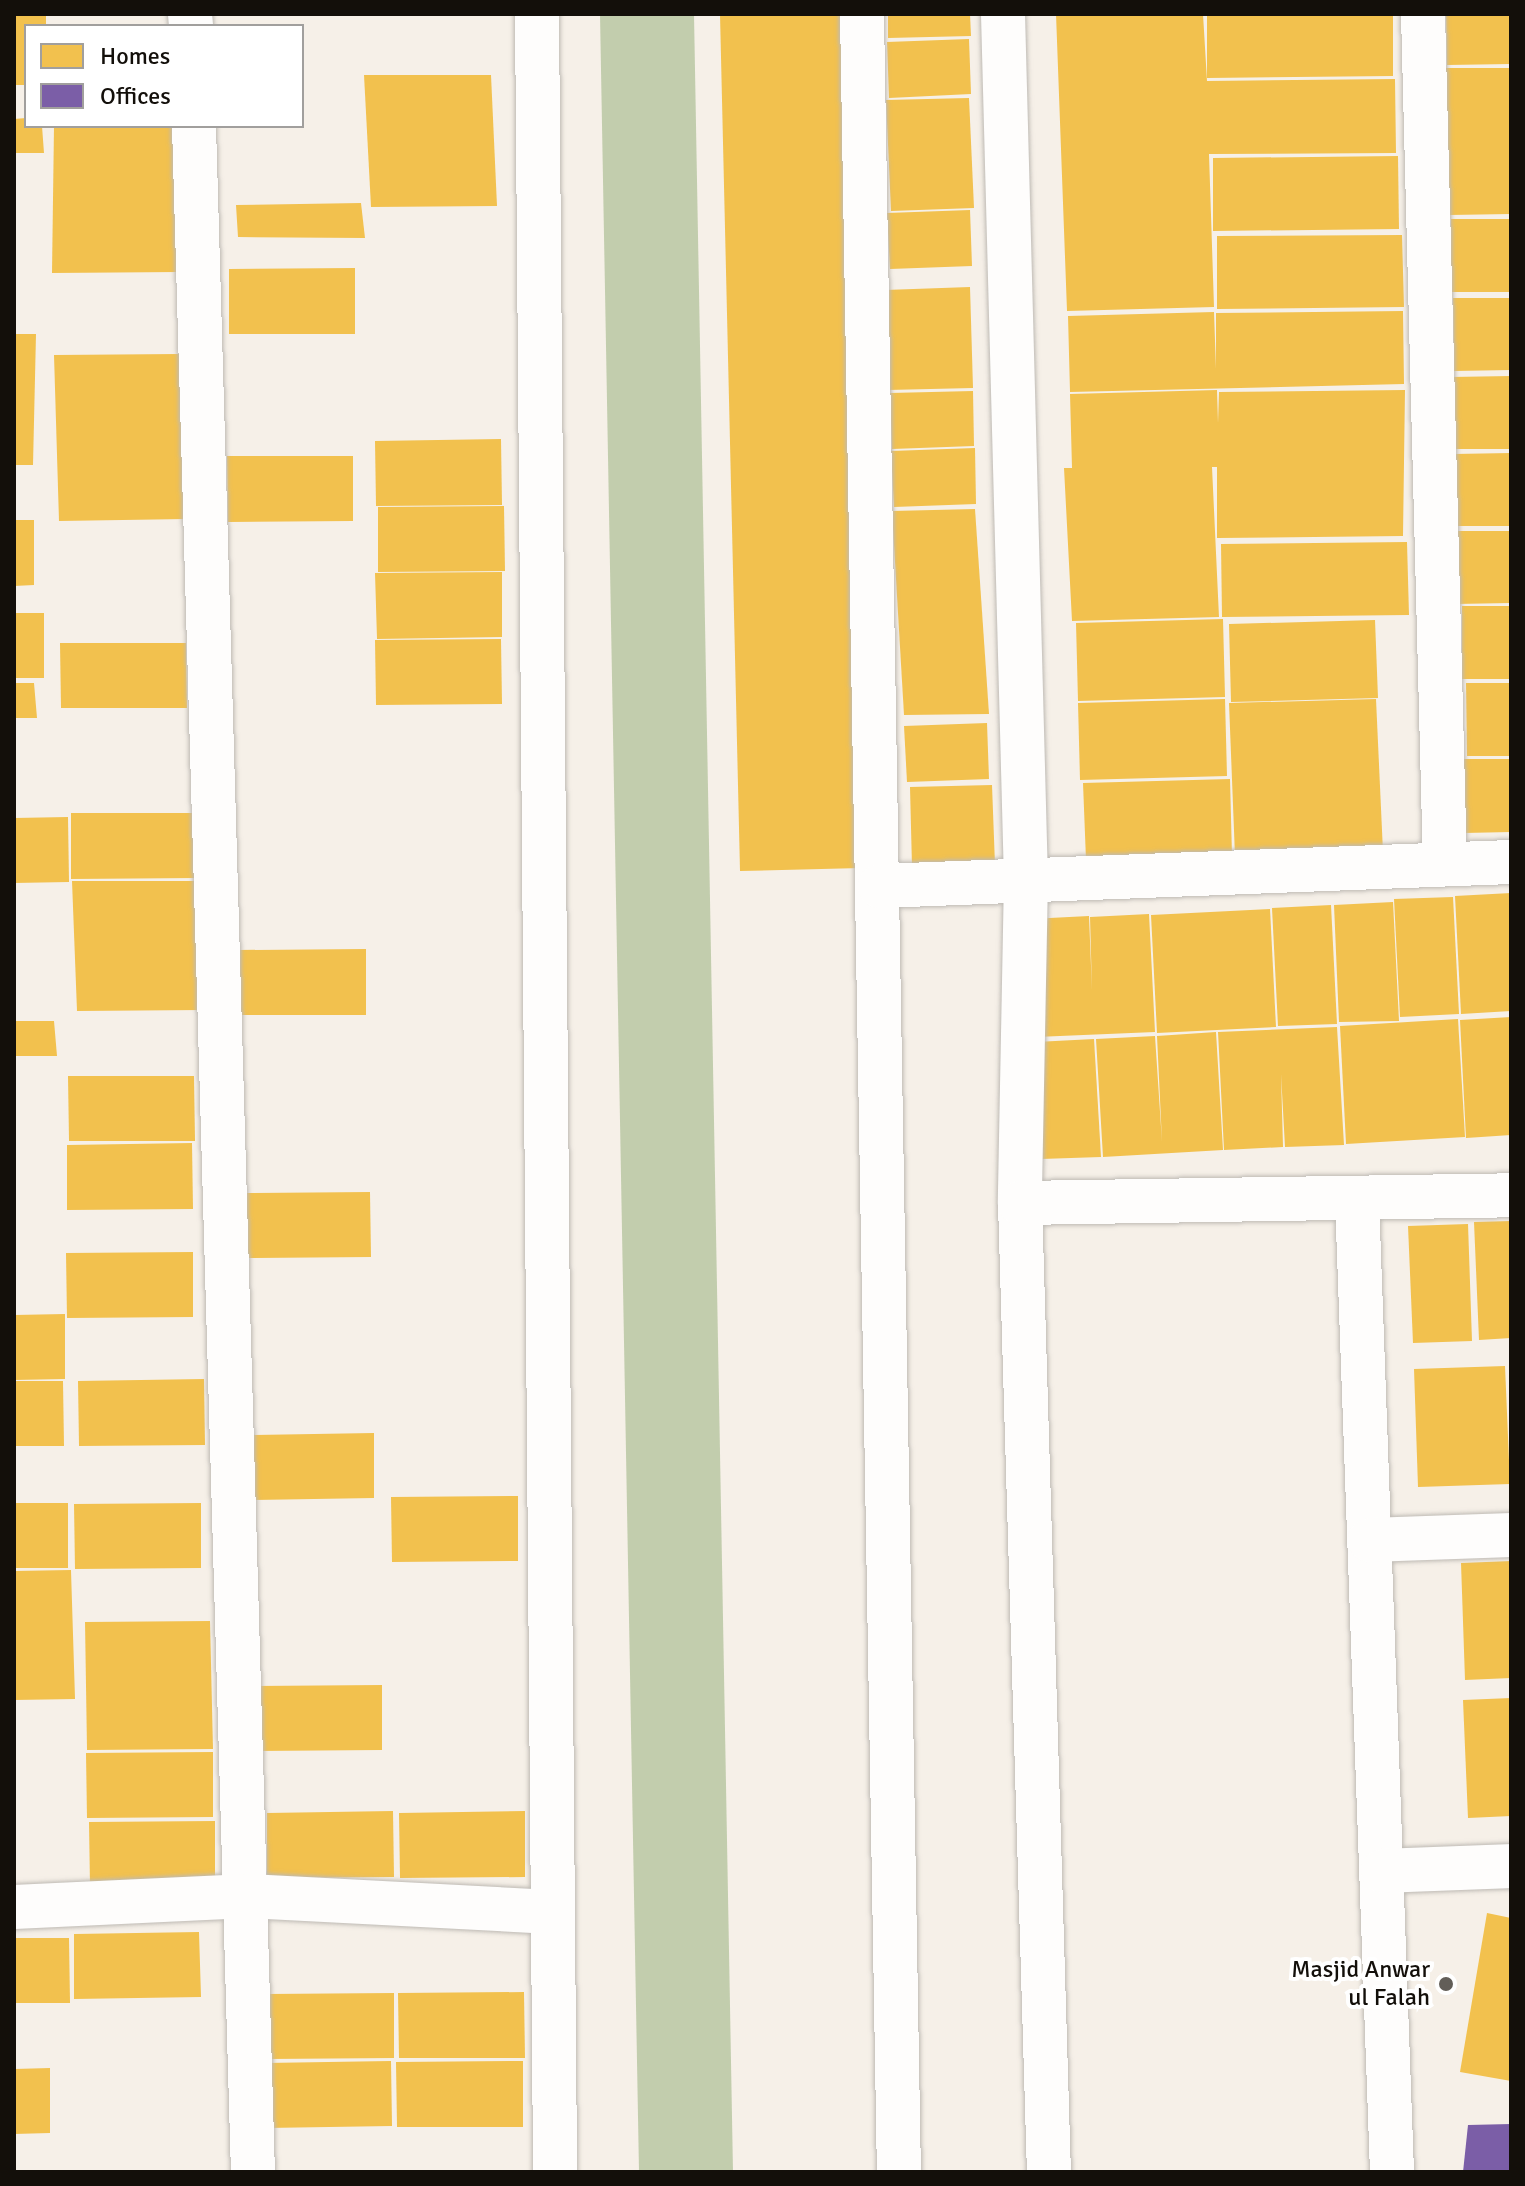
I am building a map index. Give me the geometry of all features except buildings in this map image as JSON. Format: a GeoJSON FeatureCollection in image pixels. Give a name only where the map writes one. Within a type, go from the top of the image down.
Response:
{"type":"FeatureCollection","features":[{"type":"Feature","properties":{"kind":"street"},"geometry":{"type":"LineString","coordinates":[[537,14],[548,921],[555,2172]]}},
{"type":"Feature","properties":{"kind":"street"},"geometry":{"type":"LineString","coordinates":[[862,14],[880,886],[899,2172]]}},
{"type":"Feature","properties":{"kind":"street"},"geometry":{"type":"LineString","coordinates":[[1003,14],[1026,878],[1020,1203],[1049,2172]]}},
{"type":"Feature","properties":{"kind":"street"},"geometry":{"type":"LineString","coordinates":[[1423,14],[1445,864]]}},
{"type":"Feature","properties":{"kind":"street"},"geometry":{"type":"LineString","coordinates":[[194,128],[248,1896],[253,2172]]}},
{"type":"Feature","properties":{"kind":"street"},"geometry":{"type":"LineString","coordinates":[[880,886],[1026,878],[1511,862]]}},
{"type":"Feature","properties":{"kind":"street"},"geometry":{"type":"LineString","coordinates":[[1020,1203],[1511,1195]]}},
{"type":"Feature","properties":{"kind":"street"},"geometry":{"type":"LineString","coordinates":[[1357,1199],[1392,2172]]}},
{"type":"Feature","properties":{"kind":"street"},"geometry":{"type":"LineString","coordinates":[[1370,1540],[1511,1535]]}},
{"type":"Feature","properties":{"kind":"street"},"geometry":{"type":"LineString","coordinates":[[1383,1871],[1511,1866]]}},
{"type":"Feature","properties":{"kind":"street"},"geometry":{"type":"LineString","coordinates":[[14,1907],[248,1896],[552,1912]]}},
{"type":"Feature","properties":{"kind":"shaded area"},"geometry":{"type":"Polygon","coordinates":[[[600,14],[694,14],[733,2172],[639,2172],[600,14]]]}},
{"type":"Feature","properties":{"kind":"place","name":"Masjid Anwar ul Falah"},"geometry":{"type":"Point","coordinates":[1446,1984]}}]}
